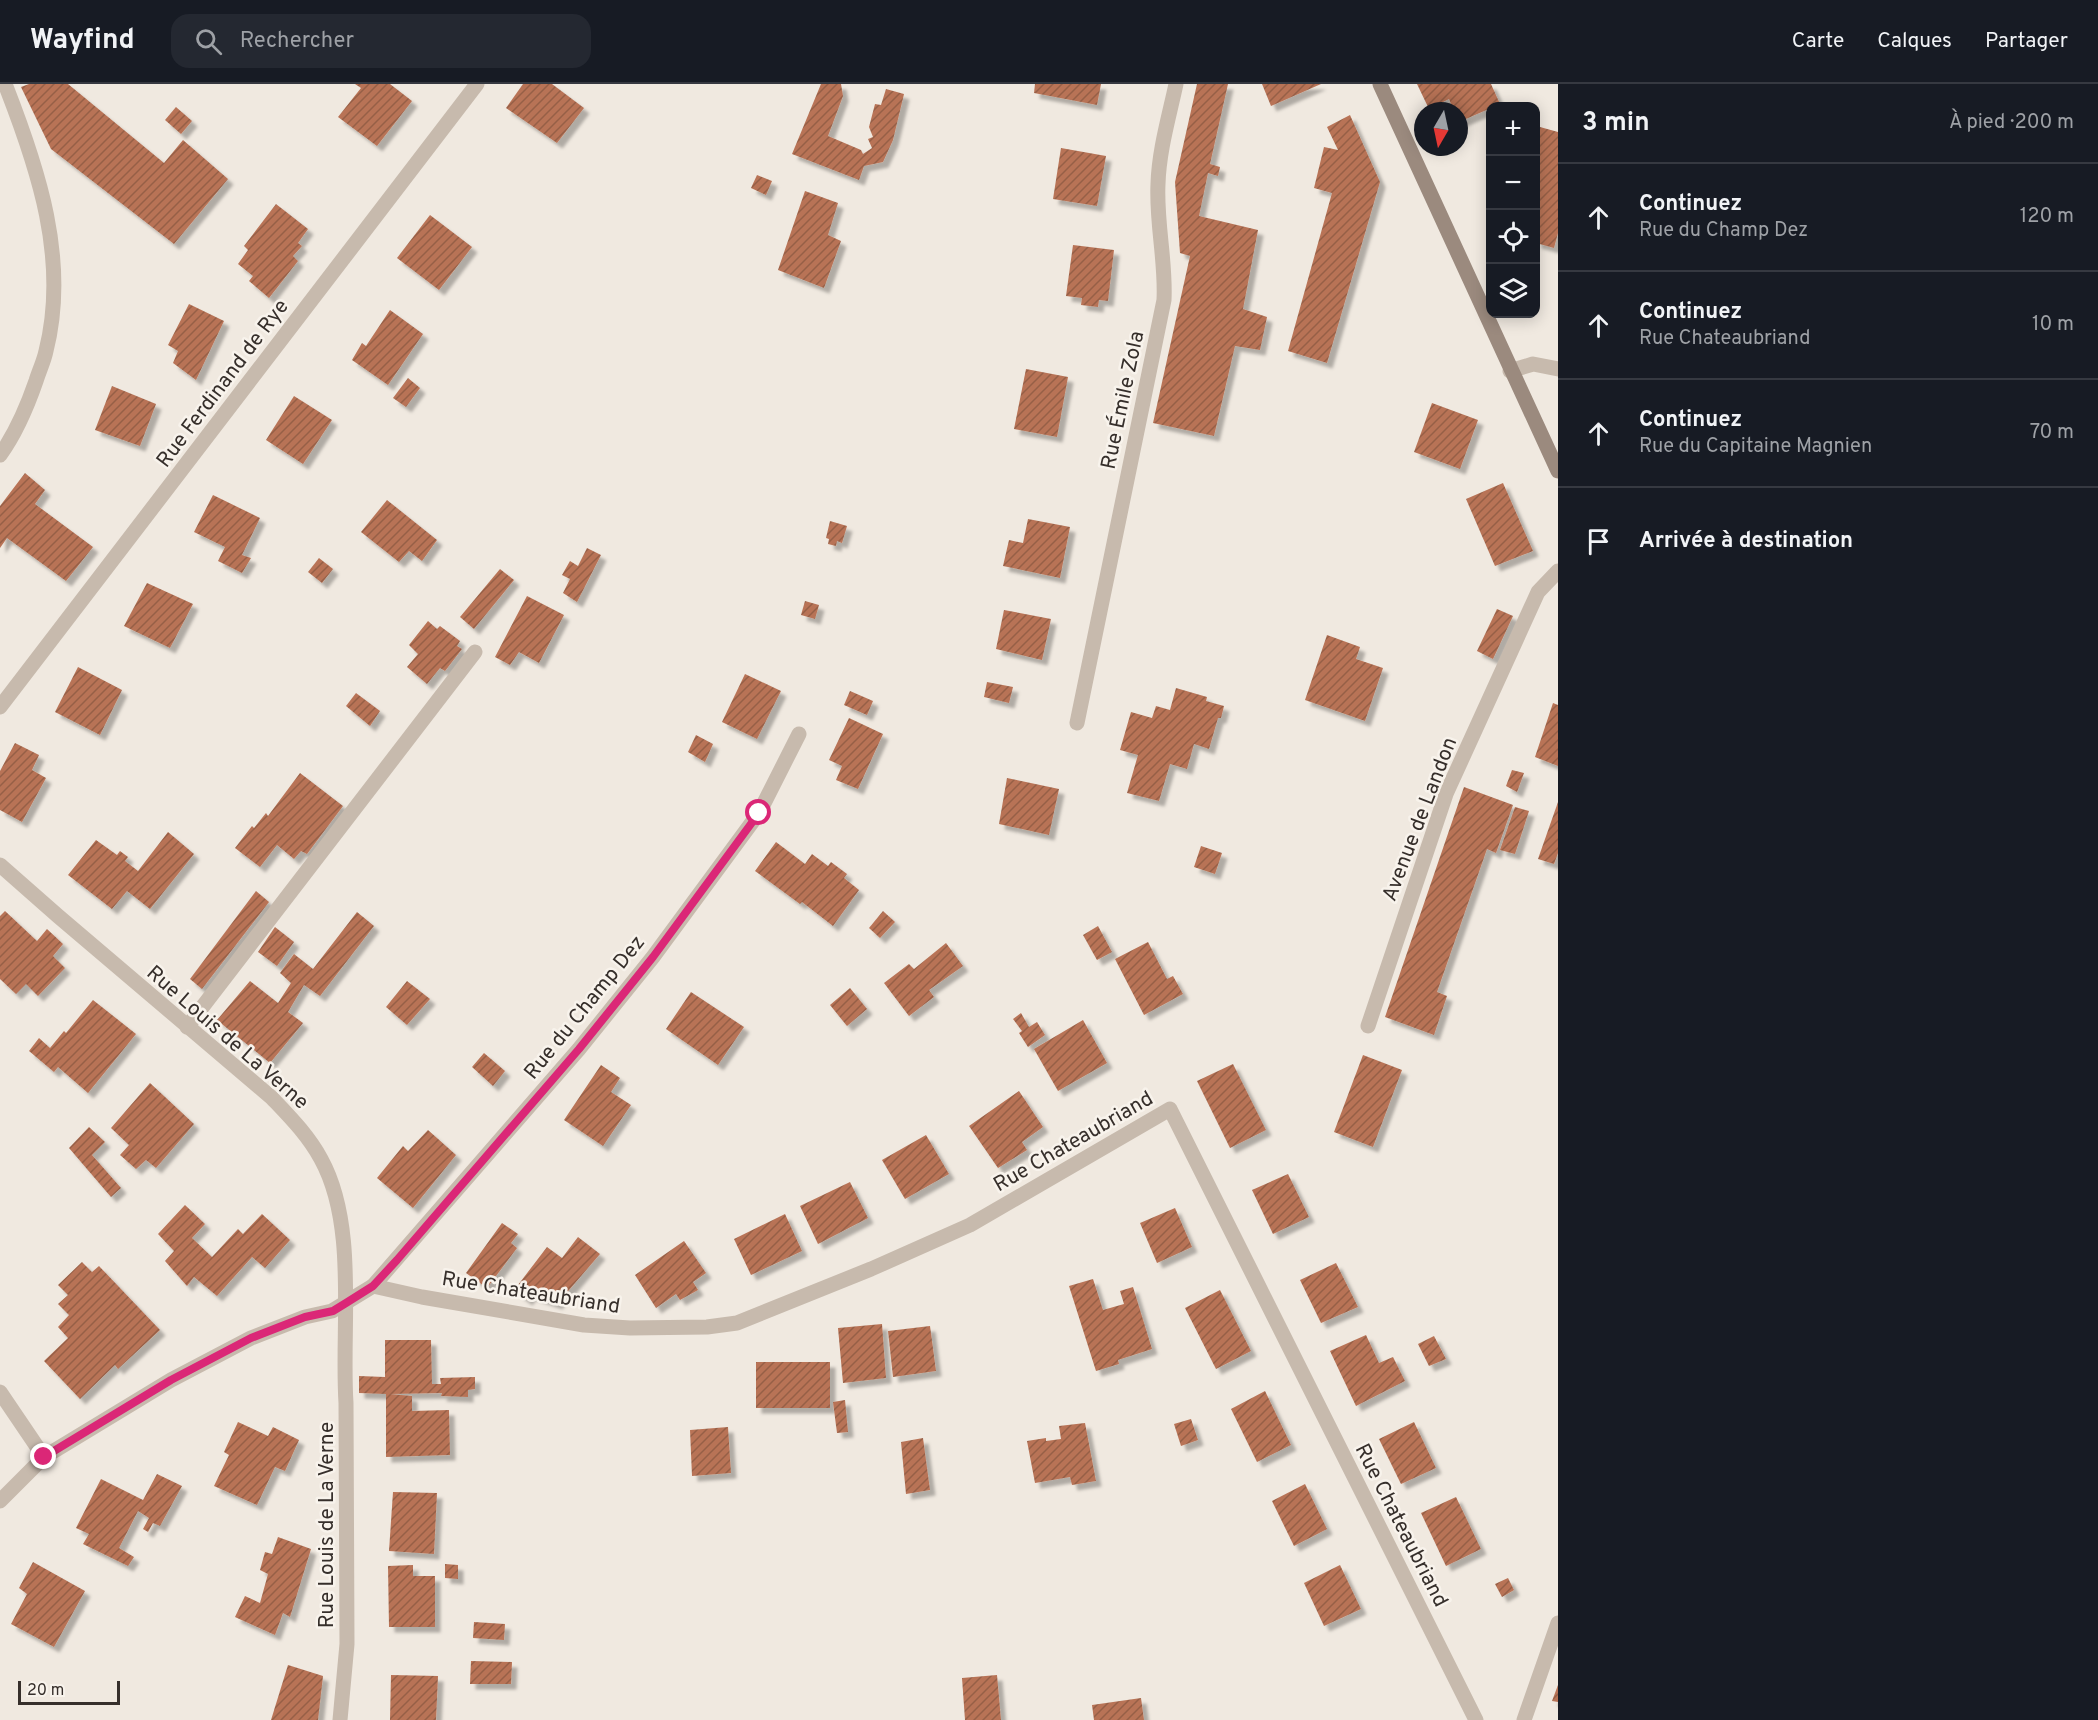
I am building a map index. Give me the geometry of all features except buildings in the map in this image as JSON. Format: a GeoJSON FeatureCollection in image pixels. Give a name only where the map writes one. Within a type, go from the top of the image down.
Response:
{"type":"FeatureCollection","features":[{"type":"Feature","properties":{"kind":"street"},"geometry":{"type":"LineString","coordinates":[[0,455],[29,402],[46,351],[53,308],[54,274],[41,188],[25,135],[5,84]]}},
{"type":"Feature","properties":{"kind":"street","name":"Rue Ferdinand de Rye"},"geometry":{"type":"LineString","coordinates":[[0,707],[477,84]]}},
{"type":"Feature","properties":{"kind":"street","name":"Rue Émile Zola"},"geometry":{"type":"LineString","coordinates":[[1077,723],[1164,300],[1165,281],[1157,186],[1160,156],[1176,84]]}},
{"type":"Feature","properties":{"kind":"street"},"geometry":{"type":"LineString","coordinates":[[1380,84],[1510,370],[1553,450],[1558,471]]}},
{"type":"Feature","properties":{"kind":"street"},"geometry":{"type":"LineString","coordinates":[[1510,370],[1533,364],[1558,369]]}},
{"type":"Feature","properties":{"kind":"street","name":"Avenue de Landon"},"geometry":{"type":"LineString","coordinates":[[1368,1026],[1446,794],[1538,592],[1558,571]]}},
{"type":"Feature","properties":{"kind":"street"},"geometry":{"type":"LineString","coordinates":[[187,1027],[476,652]]}},
{"type":"Feature","properties":{"kind":"street","name":"Rue du Champ Dez"},"geometry":{"type":"LineString","coordinates":[[373,1286],[579,1049],[653,957],[759,813],[799,734]]}},
{"type":"Feature","properties":{"kind":"street","name":"Rue Louis de La Verne"},"geometry":{"type":"LineString","coordinates":[[0,864],[279,1105],[309,1140],[322,1160],[330,1180],[341,1220],[346,1303],[344,1370],[347,1644],[340,1720]]}},
{"type":"Feature","properties":{"kind":"street","name":"Rue Chateaubriand"},"geometry":{"type":"LineString","coordinates":[[373,1286],[422,1297],[584,1325],[652,1328],[707,1327],[737,1323],[871,1269],[970,1225],[1170,1109],[1476,1720]]}},
{"type":"Feature","properties":{"kind":"street"},"geometry":{"type":"LineString","coordinates":[[0,1501],[44,1457],[171,1380],[251,1338],[305,1317],[333,1311],[373,1286]]}},
{"type":"Feature","properties":{"kind":"street"},"geometry":{"type":"LineString","coordinates":[[0,1392],[44,1457]]}},
{"type":"Feature","properties":{"kind":"street"},"geometry":{"type":"LineString","coordinates":[[1524,1720],[1558,1623]]}},
{"type":"Feature","properties":{"kind":"route"},"geometry":{"type":"LineString","coordinates":[[44,1457],[171,1380],[251,1338],[305,1317],[333,1311],[373,1286],[579,1049],[653,957],[759,813]]}}]}
